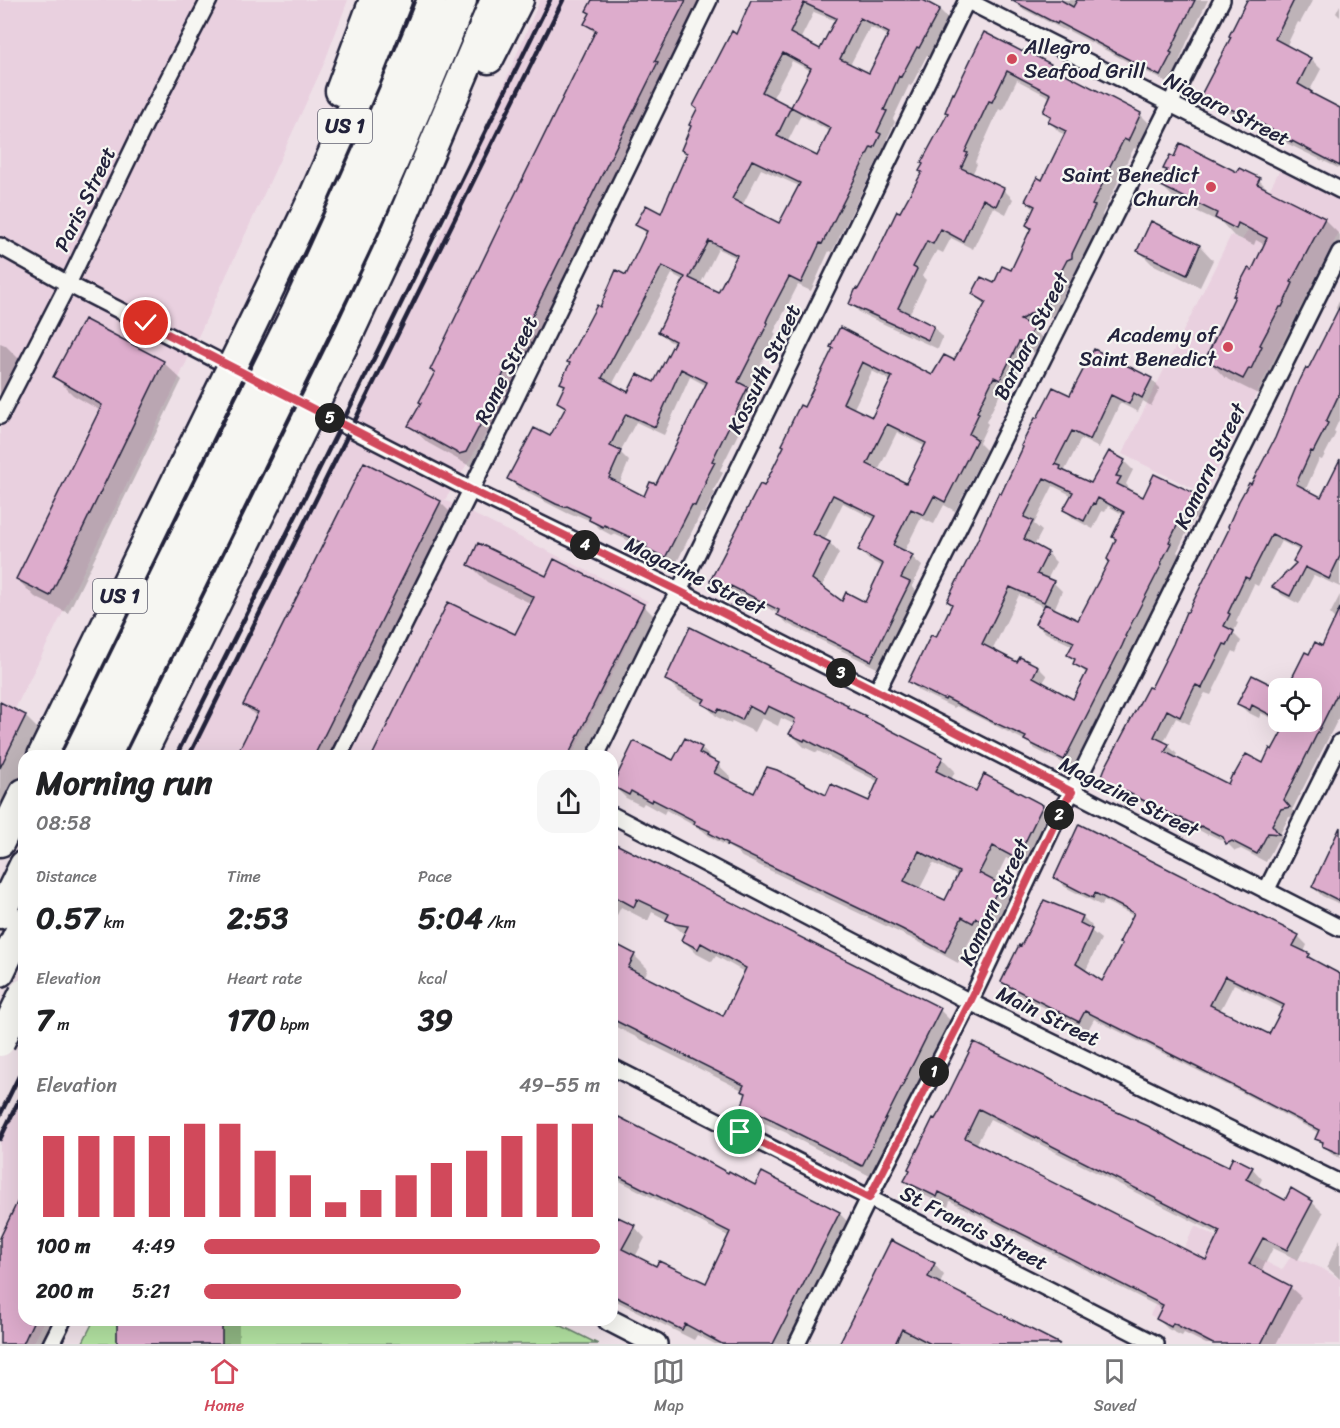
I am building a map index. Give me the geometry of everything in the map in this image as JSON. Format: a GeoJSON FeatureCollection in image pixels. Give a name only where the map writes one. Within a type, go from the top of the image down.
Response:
{"type":"FeatureCollection","features":[{"type":"Feature","properties":{"kind":"highway"},"geometry":{"type":"LineString","coordinates":[[288,250],[319,144],[374,0]]}},
{"type":"Feature","properties":{"kind":"highway","name":"US 1"},"geometry":{"type":"LineString","coordinates":[[45,750],[317,189],[398,0]]}},
{"type":"Feature","properties":{"kind":"highway"},"geometry":{"type":"LineString","coordinates":[[109,750],[239,456],[307,317],[338,222],[432,0]]}},
{"type":"Feature","properties":{"kind":"highway"},"geometry":{"type":"LineString","coordinates":[[307,317],[343,273],[462,0]]}},
{"type":"Feature","properties":{"kind":"highway"},"geometry":{"type":"LineString","coordinates":[[144,750],[396,234],[495,0]]}},
{"type":"Feature","properties":{"kind":"highway"},"geometry":{"type":"LineString","coordinates":[[448,113],[491,57],[519,0]]}},
{"type":"Feature","properties":{"kind":"highway"},"geometry":{"type":"LineString","coordinates":[[80,750],[239,456]]}},
{"type":"Feature","properties":{"kind":"highway"},"geometry":{"type":"LineString","coordinates":[[0,842],[18,805]]}},
{"type":"Feature","properties":{"kind":"highway"},"geometry":{"type":"LineString","coordinates":[[0,972],[18,900]]}},
{"type":"Feature","properties":{"kind":"highway"},"geometry":{"type":"LineString","coordinates":[[0,1042],[18,1005]]}},
{"type":"Feature","properties":{"kind":"street","name":"Paris Street"},"geometry":{"type":"LineString","coordinates":[[0,416],[209,0]]}},
{"type":"Feature","properties":{"kind":"street","name":"Rome Street"},"geometry":{"type":"LineString","coordinates":[[342,750],[709,0]]}},
{"type":"Feature","properties":{"kind":"street","name":"Niagara Street"},"geometry":{"type":"LineString","coordinates":[[967,0],[1340,190]]}},
{"type":"Feature","properties":{"kind":"street","name":"Kossuth Street"},"geometry":{"type":"LineString","coordinates":[[599,750],[662,620],[679,591],[967,0]]}},
{"type":"Feature","properties":{"kind":"street","name":"Barbara Street"},"geometry":{"type":"LineString","coordinates":[[877,691],[1222,0]]}},
{"type":"Feature","properties":{"kind":"street","name":"Magazine Street"},"geometry":{"type":"LineString","coordinates":[[0,246],[68,284],[471,490],[679,591],[1340,928]]}},
{"type":"Feature","properties":{"kind":"street","name":"Komorn Street"},"geometry":{"type":"LineString","coordinates":[[797,1344],[970,1002],[1061,810],[1340,252]]}},
{"type":"Feature","properties":{"kind":"street"},"geometry":{"type":"LineString","coordinates":[[1266,891],[1340,742]]}},
{"type":"Feature","properties":{"kind":"street","name":"Main Street"},"geometry":{"type":"LineString","coordinates":[[618,818],[970,1002],[1340,1183]]}},
{"type":"Feature","properties":{"kind":"street"},"geometry":{"type":"LineString","coordinates":[[0,1012],[18,1021]]}},
{"type":"Feature","properties":{"kind":"street","name":"St Francis Street"},"geometry":{"type":"LineString","coordinates":[[618,1070],[1156,1344]]}},
{"type":"Feature","properties":{"kind":"street"},"geometry":{"type":"LineString","coordinates":[[618,1325],[656,1344]]}},
{"type":"Feature","properties":{"kind":"street"},"geometry":{"type":"LineString","coordinates":[[51,1344],[60,1326]]}},
{"type":"Feature","properties":{"kind":"shaded area"},"geometry":{"type":"Polygon","coordinates":[[[0,0],[348,0],[323,66],[173,391],[0,739],[0,0]]]}},
{"type":"Feature","properties":{"kind":"shaded area"},"geometry":{"type":"Polygon","coordinates":[[[540,0],[709,0],[531,360],[445,500],[648,601],[575,750],[191,750],[409,308],[540,0]]]}},
{"type":"Feature","properties":{"kind":"shaded area","name":"Academy of Saint Benedict"},"geometry":{"type":"Polygon","coordinates":[[[1288,154],[1340,180],[1340,230],[1205,494],[1122,454],[1231,235],[1242,240],[1288,154]]]}},
{"type":"Feature","properties":{"kind":"shaded area"},"geometry":{"type":"Polygon","coordinates":[[[18,1100],[18,1326],[42,1326],[33,1344],[0,1344],[0,1137],[18,1100]]]}},
{"type":"Feature","properties":{"kind":"shaded area"},"geometry":{"type":"Polygon","coordinates":[[[1195,1226],[1282,1270],[1291,1256],[1321,1268],[1340,1279],[1340,1344],[1207,1344],[1150,1315],[1195,1226]]]}},
{"type":"Feature","properties":{"kind":"green space"},"geometry":{"type":"Polygon","coordinates":[[[91,1326],[562,1326],[598,1344],[82,1344],[91,1326]]]}},
{"type":"Feature","properties":{"kind":"building"},"geometry":{"type":"Polygon","coordinates":[[[592,0],[686,0],[655,61],[658,62],[490,401],[492,402],[466,452],[459,454],[408,426],[435,372],[430,370],[596,30],[584,24],[590,13],[586,11],[592,0]]]}},
{"type":"Feature","properties":{"kind":"building"},"geometry":{"type":"Polygon","coordinates":[[[751,0],[923,0],[940,9],[919,48],[917,47],[901,77],[899,76],[877,132],[881,134],[874,148],[871,147],[801,283],[789,277],[768,317],[766,322],[768,323],[738,382],[748,387],[712,461],[715,462],[695,506],[692,505],[665,558],[646,548],[647,545],[604,525],[603,527],[589,520],[590,517],[567,506],[556,504],[507,479],[534,428],[550,436],[566,407],[557,402],[565,385],[560,383],[570,363],[567,362],[597,305],[600,307],[616,270],[626,275],[647,231],[635,225],[646,205],[661,213],[687,153],[681,150],[697,109],[693,106],[732,31],[736,34],[751,0]],[[804,3],[790,33],[820,49],[836,18],[804,3]],[[860,18],[840,59],[869,73],[889,33],[860,18]],[[783,53],[762,92],[791,107],[811,68],[783,53]],[[791,107],[777,136],[817,156],[831,128],[791,107]],[[752,160],[732,199],[779,223],[800,183],[752,160]],[[709,241],[689,278],[718,292],[737,255],[709,241]],[[662,266],[602,378],[628,392],[637,374],[654,382],[675,341],[658,332],[685,277],[662,266]],[[681,369],[655,427],[626,414],[610,446],[621,451],[609,478],[644,496],[650,482],[656,484],[707,382],[681,369]]]}},
{"type":"Feature","properties":{"kind":"building"},"geometry":{"type":"Polygon","coordinates":[[[1011,0],[1061,0],[1073,7],[1077,0],[1195,0],[1160,76],[1011,0]]]}},
{"type":"Feature","properties":{"kind":"building"},"geometry":{"type":"Polygon","coordinates":[[[1247,0],[1294,0],[1275,39],[1311,58],[1298,84],[1340,108],[1340,166],[1276,134],[1260,123],[1201,95],[1247,0]]]}},
{"type":"Feature","properties":{"kind":"building"},"geometry":{"type":"Polygon","coordinates":[[[984,32],[1023,52],[1024,50],[1141,113],[1128,141],[1124,139],[1108,170],[1072,258],[1067,260],[1050,294],[1048,303],[1020,320],[1034,327],[1025,344],[1019,342],[1000,380],[994,377],[969,434],[977,439],[945,502],[934,496],[924,515],[911,509],[893,545],[913,555],[901,578],[910,582],[871,661],[777,615],[779,610],[731,586],[729,590],[710,581],[760,484],[764,486],[784,446],[782,445],[784,438],[800,405],[804,407],[833,348],[830,347],[840,327],[932,375],[944,355],[954,360],[986,302],[972,294],[981,277],[994,283],[1002,266],[1011,270],[1031,228],[1026,225],[1035,206],[1025,201],[1037,177],[1042,180],[1066,131],[1048,122],[1051,116],[1043,112],[1051,94],[1007,71],[992,102],[989,101],[965,152],[968,153],[961,168],[1004,188],[996,206],[983,199],[963,241],[941,229],[933,244],[927,241],[913,267],[917,269],[898,308],[934,326],[928,340],[849,304],[897,211],[900,212],[922,172],[919,171],[923,164],[921,163],[948,113],[945,112],[984,32]],[[862,362],[843,403],[872,417],[892,377],[862,362]],[[887,424],[867,464],[906,483],[926,443],[887,424]],[[833,495],[813,534],[830,542],[812,579],[842,601],[846,592],[865,602],[883,564],[858,550],[876,516],[833,495]]]}},
{"type":"Feature","properties":{"kind":"building"},"geometry":{"type":"Polygon","coordinates":[[[1180,143],[1237,172],[1239,168],[1260,178],[1257,184],[1325,218],[1291,282],[1293,283],[1282,307],[1260,345],[1262,346],[1251,369],[1249,368],[1243,379],[1205,360],[1235,296],[1233,296],[1248,268],[1252,270],[1267,238],[1238,223],[1236,229],[1215,218],[1217,213],[1159,185],[1167,170],[1163,169],[1170,155],[1174,157],[1180,143]]]}},
{"type":"Feature","properties":{"kind":"building"},"geometry":{"type":"Polygon","coordinates":[[[1151,221],[1200,245],[1187,275],[1137,251],[1151,221]]]}},
{"type":"Feature","properties":{"kind":"building"},"geometry":{"type":"Polygon","coordinates":[[[1340,306],[1340,392],[1326,422],[1328,423],[1313,452],[1311,451],[1296,484],[1321,497],[1340,459],[1340,556],[1329,579],[1305,567],[1290,596],[1272,587],[1296,563],[1293,561],[1300,548],[1272,534],[1249,579],[1245,577],[1228,613],[1230,614],[1224,626],[1234,631],[1227,645],[1224,644],[1202,688],[1196,685],[1194,688],[1180,717],[1167,710],[1154,737],[1169,744],[1165,752],[1228,784],[1246,754],[1263,763],[1282,732],[1318,732],[1284,800],[1290,807],[1281,809],[1272,825],[1279,834],[1268,833],[1257,854],[1232,841],[1226,844],[1223,837],[1180,819],[1123,790],[1119,797],[1113,786],[1106,784],[1101,778],[1148,687],[1151,688],[1186,612],[1229,529],[1228,526],[1239,501],[1249,483],[1251,484],[1275,438],[1299,380],[1306,368],[1308,369],[1340,306]]]}},
{"type":"Feature","properties":{"kind":"building"},"geometry":{"type":"Polygon","coordinates":[[[84,319],[164,361],[50,596],[16,579],[102,405],[53,377],[84,319]]]}},
{"type":"Feature","properties":{"kind":"building"},"geometry":{"type":"Polygon","coordinates":[[[1094,349],[1152,378],[1142,398],[1134,393],[1129,404],[1111,395],[1090,440],[1072,431],[1055,464],[1061,466],[1060,469],[1091,483],[1109,451],[1125,460],[1116,476],[1121,477],[1117,484],[1143,497],[1154,474],[1196,494],[1169,542],[1171,543],[1162,564],[1064,760],[1024,740],[1026,737],[908,682],[931,635],[936,637],[952,604],[947,601],[999,492],[1001,494],[1035,418],[1053,387],[1070,395],[1094,349]],[[1044,478],[1024,517],[1033,521],[1024,539],[1048,552],[1037,574],[1054,581],[1044,602],[1010,587],[982,644],[1017,662],[1020,657],[1038,666],[1033,677],[1073,699],[1087,671],[1073,664],[1075,659],[1067,655],[1074,642],[1035,624],[1045,604],[1078,620],[1109,561],[1107,559],[1116,539],[1112,537],[1124,512],[1098,498],[1084,521],[1063,510],[1073,492],[1044,478]]]}},
{"type":"Feature","properties":{"kind":"building"},"geometry":{"type":"Polygon","coordinates":[[[364,462],[441,501],[317,750],[239,750],[258,712],[243,705],[364,462]]]}},
{"type":"Feature","properties":{"kind":"building"},"geometry":{"type":"Polygon","coordinates":[[[478,543],[546,576],[554,559],[644,604],[571,750],[375,750],[448,602],[515,634],[534,597],[468,565],[478,543]]]}},
{"type":"Feature","properties":{"kind":"building"},"geometry":{"type":"Polygon","coordinates":[[[1340,608],[1340,688],[1322,724],[1322,678],[1292,678],[1305,652],[1309,654],[1315,642],[1322,646],[1340,608]]]}},
{"type":"Feature","properties":{"kind":"building"},"geometry":{"type":"Polygon","coordinates":[[[690,627],[848,705],[847,707],[865,717],[943,757],[936,771],[976,791],[984,774],[1043,805],[1017,859],[993,846],[979,873],[1000,884],[991,904],[994,905],[985,923],[976,918],[973,923],[962,917],[945,952],[727,845],[728,843],[709,833],[710,831],[694,824],[695,821],[652,799],[651,802],[631,791],[629,795],[618,789],[618,774],[634,741],[673,760],[685,738],[702,747],[699,753],[719,763],[714,773],[754,793],[767,767],[826,795],[831,784],[869,801],[879,778],[805,739],[804,741],[789,734],[795,719],[768,706],[764,714],[749,706],[742,720],[719,709],[717,712],[702,704],[705,699],[665,680],[690,627]],[[919,851],[904,881],[945,900],[959,872],[919,851]]]}},
{"type":"Feature","properties":{"kind":"building"},"geometry":{"type":"Polygon","coordinates":[[[1252,675],[1268,683],[1268,714],[1252,705],[1250,710],[1237,704],[1252,675]]]}},
{"type":"Feature","properties":{"kind":"building"},"geometry":{"type":"Polygon","coordinates":[[[0,702],[26,715],[0,768],[0,702]]]}},
{"type":"Feature","properties":{"kind":"building"},"geometry":{"type":"Polygon","coordinates":[[[1079,824],[1299,935],[1293,946],[1310,954],[1308,957],[1340,974],[1340,1154],[1322,1146],[1323,1142],[1315,1139],[1319,1130],[1232,1085],[1085,1011],[1079,1022],[1001,982],[1044,900],[1083,916],[1080,923],[1092,929],[1076,964],[1102,981],[1122,944],[1119,943],[1134,913],[1095,893],[1093,898],[1054,878],[1079,824]],[[1225,976],[1210,1005],[1269,1034],[1284,1005],[1225,976]]]}},
{"type":"Feature","properties":{"kind":"building"},"geometry":{"type":"Polygon","coordinates":[[[1340,827],[1340,901],[1312,887],[1340,827]]]}},
{"type":"Feature","properties":{"kind":"building"},"geometry":{"type":"Polygon","coordinates":[[[618,845],[941,1008],[862,1166],[742,1106],[746,1093],[741,1091],[744,1085],[618,1022],[618,945],[635,954],[628,968],[723,1016],[746,968],[701,943],[698,949],[681,940],[688,926],[666,920],[669,914],[637,899],[634,907],[618,898],[618,845]]]}},
{"type":"Feature","properties":{"kind":"building"},"geometry":{"type":"Polygon","coordinates":[[[974,1042],[1228,1167],[1233,1157],[1253,1167],[1246,1179],[1285,1200],[1291,1188],[1313,1201],[1287,1250],[1263,1238],[1249,1264],[1291,1286],[1261,1344],[1213,1344],[1173,1323],[1171,1327],[1156,1319],[1163,1305],[939,1192],[937,1197],[904,1181],[933,1118],[935,1119],[974,1042]],[[979,1109],[965,1138],[1206,1260],[1220,1231],[979,1109]]]}},
{"type":"Feature","properties":{"kind":"building"},"geometry":{"type":"Polygon","coordinates":[[[619,1117],[755,1185],[762,1172],[840,1212],[773,1344],[722,1344],[685,1324],[682,1330],[618,1298],[618,1217],[635,1225],[622,1249],[656,1266],[659,1261],[706,1283],[730,1232],[618,1176],[619,1117]]]}},
{"type":"Feature","properties":{"kind":"building"},"geometry":{"type":"Polygon","coordinates":[[[18,1200],[18,1326],[31,1326],[23,1344],[0,1344],[0,1238],[18,1200]]]}},
{"type":"Feature","properties":{"kind":"building"},"geometry":{"type":"Polygon","coordinates":[[[891,1240],[935,1263],[928,1277],[1060,1344],[931,1344],[902,1329],[895,1344],[839,1344],[891,1240]]]}},
{"type":"Feature","properties":{"kind":"building"},"geometry":{"type":"Polygon","coordinates":[[[117,1326],[222,1326],[222,1344],[117,1344],[117,1326]]]}},
{"type":"Feature","properties":{"kind":"railway"},"geometry":{"type":"LineString","coordinates":[[179,750],[550,0]]}},
{"type":"Feature","properties":{"kind":"railway"},"geometry":{"type":"LineString","coordinates":[[192,750],[563,0]]}},
{"type":"Feature","properties":{"kind":"railway"},"geometry":{"type":"LineString","coordinates":[[0,1115],[18,1078]]}},
{"type":"Feature","properties":{"kind":"railway"},"geometry":{"type":"LineString","coordinates":[[0,1139],[18,1102]]}},
{"type":"Feature","properties":{"kind":"place","name":"Allegro Seafood Grill"},"geometry":{"type":"Point","coordinates":[1012,59]}},
{"type":"Feature","properties":{"kind":"place","name":"Saint Benedict Church"},"geometry":{"type":"Point","coordinates":[1211,187]}},
{"type":"Feature","properties":{"kind":"place","name":"Academy of Saint Benedict"},"geometry":{"type":"Point","coordinates":[1228,347]}},
{"type":"Feature","properties":{"kind":"route"},"geometry":{"type":"LineString","coordinates":[[146,323],[471,490],[679,591],[1072,792],[1061,810],[970,1002],[869,1198],[740,1132]]}}]}
